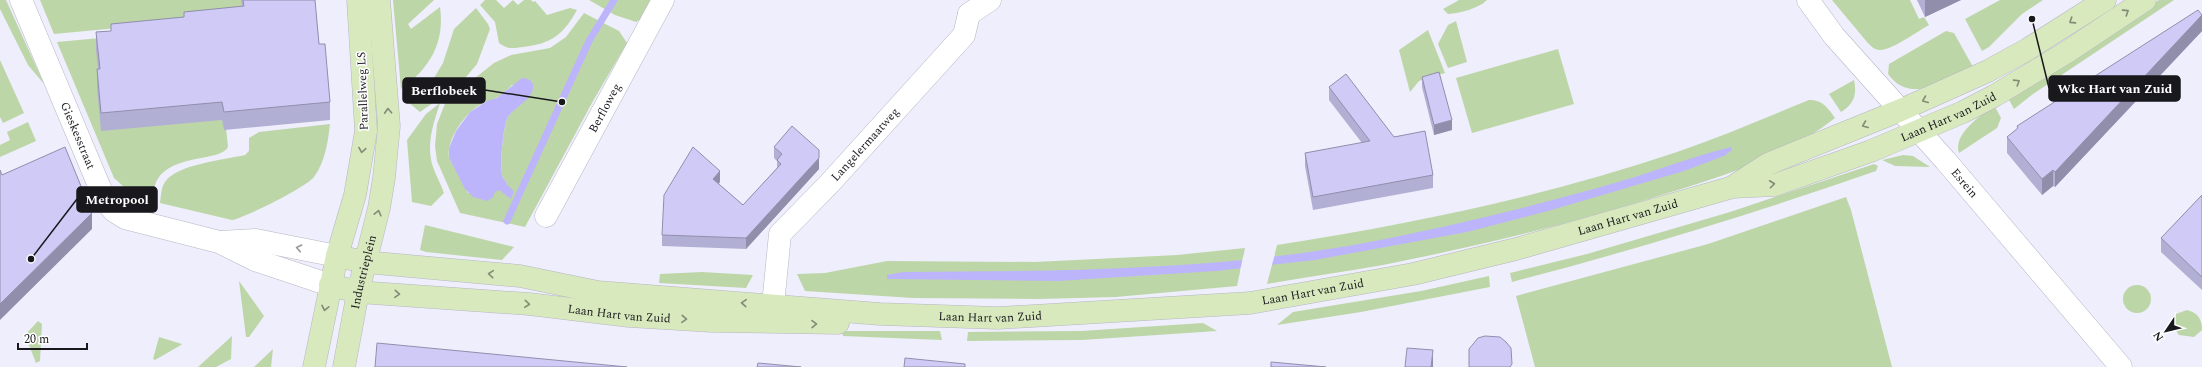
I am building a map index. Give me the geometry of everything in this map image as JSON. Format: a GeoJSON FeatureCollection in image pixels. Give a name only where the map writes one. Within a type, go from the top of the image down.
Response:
{"type":"FeatureCollection","features":[{"type":"Feature","properties":{"kind":"main road","name":"Parallelweg LS"},"geometry":{"type":"LineString","coordinates":[[337,256],[358,182],[366,131],[358,0]]}},
{"type":"Feature","properties":{"kind":"main road","name":"Parallelweg LS"},"geometry":{"type":"LineString","coordinates":[[378,0],[389,126],[384,178]]}},
{"type":"Feature","properties":{"kind":"main road","name":"Laan Hart van Zuid"},"geometry":{"type":"LineString","coordinates":[[1733,187],[1768,164],[1901,110],[2004,63],[2105,0]]}},
{"type":"Feature","properties":{"kind":"main road","name":"Laan Hart van Zuid"},"geometry":{"type":"LineString","coordinates":[[337,256],[365,262],[520,276],[598,292],[880,314],[998,318],[1250,303],[1420,272],[1516,249],[1733,187],[1775,185],[1920,132],[1994,96],[2067,52],[2145,0]]}},
{"type":"Feature","properties":{"kind":"main road","name":"Industrieplein"},"geometry":{"type":"LineString","coordinates":[[344,367],[358,292],[379,208],[384,178]]}},
{"type":"Feature","properties":{"kind":"main road"},"geometry":{"type":"LineString","coordinates":[[314,367],[337,256]]}},
{"type":"Feature","properties":{"kind":"main road","name":"Laan Hart van Zuid"},"geometry":{"type":"LineString","coordinates":[[330,285],[358,292],[542,305],[629,316],[712,321],[812,324],[850,322],[880,314]]}},
{"type":"Feature","properties":{"kind":"street","name":"Gieskesstraat"},"geometry":{"type":"LineString","coordinates":[[21,0],[107,203],[114,211],[125,218],[219,242],[255,260],[330,285]]}},
{"type":"Feature","properties":{"kind":"street","name":"Berfloweg"},"geometry":{"type":"LineString","coordinates":[[546,216],[663,0]]}},
{"type":"Feature","properties":{"kind":"street","name":"Langelermaatweg"},"geometry":{"type":"LineString","coordinates":[[773,305],[780,234],[829,184],[964,35],[964,7],[990,0]]}},
{"type":"Feature","properties":{"kind":"street","name":"Esrein"},"geometry":{"type":"LineString","coordinates":[[1808,0],[1834,36],[1901,110],[2121,367]]}},
{"type":"Feature","properties":{"kind":"street","name":"Gieskesstraat"},"geometry":{"type":"LineString","coordinates":[[219,242],[256,240],[337,256]]}},
{"type":"Feature","properties":{"kind":"green space"},"geometry":{"type":"Polygon","coordinates":[[[0,0],[6,0],[44,84],[28,65],[0,9],[0,0]]]}},
{"type":"Feature","properties":{"kind":"green space"},"geometry":{"type":"Polygon","coordinates":[[[40,0],[243,0],[244,16],[54,34],[40,0]]]}},
{"type":"Feature","properties":{"kind":"green space"},"geometry":{"type":"Polygon","coordinates":[[[393,0],[434,0],[408,24],[411,29],[440,7],[440,32],[438,43],[433,54],[420,72],[401,89],[393,0]]]}},
{"type":"Feature","properties":{"kind":"green space"},"geometry":{"type":"Polygon","coordinates":[[[485,0],[496,0],[504,8],[513,0],[518,5],[524,0],[531,0],[533,2],[535,1],[547,15],[570,8],[577,10],[567,26],[549,41],[533,46],[511,48],[505,47],[499,43],[495,22],[480,5],[485,0]]]}},
{"type":"Feature","properties":{"kind":"green space"},"geometry":{"type":"Polygon","coordinates":[[[589,0],[651,0],[641,19],[636,22],[615,15],[589,0]]]}},
{"type":"Feature","properties":{"kind":"green space"},"geometry":{"type":"Polygon","coordinates":[[[1459,0],[1487,0],[1479,6],[1458,13],[1448,14],[1443,9],[1459,0]]]}},
{"type":"Feature","properties":{"kind":"green space"},"geometry":{"type":"Polygon","coordinates":[[[1832,0],[1910,0],[1919,19],[1924,17],[1929,25],[1891,47],[1878,50],[1873,48],[1867,42],[1832,0]]]}},
{"type":"Feature","properties":{"kind":"green space"},"geometry":{"type":"Polygon","coordinates":[[[2000,0],[2043,0],[2022,14],[1989,47],[1982,51],[1965,19],[2000,0]]]}},
{"type":"Feature","properties":{"kind":"green space"},"geometry":{"type":"Polygon","coordinates":[[[2159,0],[2174,0],[2033,94],[2014,109],[2007,96],[2111,33],[2159,0]]]}},
{"type":"Feature","properties":{"kind":"green space"},"geometry":{"type":"Polygon","coordinates":[[[476,8],[490,29],[477,64],[460,84],[420,112],[408,102],[434,78],[443,63],[454,29],[476,8]]]}},
{"type":"Feature","properties":{"kind":"green space"},"geometry":{"type":"Polygon","coordinates":[[[584,13],[619,31],[627,43],[593,101],[525,227],[460,213],[437,161],[435,146],[437,124],[446,101],[494,63],[511,55],[550,48],[566,37],[584,13]],[[512,85],[498,97],[480,105],[473,110],[467,115],[457,129],[450,144],[449,158],[468,193],[484,193],[494,191],[499,189],[507,182],[503,178],[501,166],[506,122],[510,113],[526,99],[531,92],[512,85]]]}},
{"type":"Feature","properties":{"kind":"green space"},"geometry":{"type":"Polygon","coordinates":[[[1456,21],[1467,62],[1448,68],[1438,44],[1448,25],[1456,21]]]}},
{"type":"Feature","properties":{"kind":"green space"},"geometry":{"type":"Polygon","coordinates":[[[187,30],[225,118],[228,147],[224,152],[216,155],[185,162],[164,171],[156,182],[152,201],[135,197],[114,178],[57,42],[187,30]]]}},
{"type":"Feature","properties":{"kind":"green space"},"geometry":{"type":"Polygon","coordinates":[[[1428,30],[1445,73],[1419,81],[1410,92],[1399,50],[1428,30]]]}},
{"type":"Feature","properties":{"kind":"green space"},"geometry":{"type":"Polygon","coordinates":[[[1946,31],[1954,33],[1973,67],[1941,83],[1918,89],[1907,88],[1897,83],[1888,74],[1889,64],[1946,31]]]}},
{"type":"Feature","properties":{"kind":"green space"},"geometry":{"type":"Polygon","coordinates":[[[1558,49],[1574,104],[1472,133],[1456,78],[1558,49]]]}},
{"type":"Feature","properties":{"kind":"green space"},"geometry":{"type":"Polygon","coordinates":[[[0,60],[24,113],[3,123],[0,117],[0,60]]]}},
{"type":"Feature","properties":{"kind":"green space"},"geometry":{"type":"Polygon","coordinates":[[[1854,80],[1854,99],[1849,106],[1841,112],[1829,94],[1854,80]]]}},
{"type":"Feature","properties":{"kind":"green space"},"geometry":{"type":"Polygon","coordinates":[[[1809,100],[1818,101],[1821,103],[1835,118],[1797,143],[1776,154],[1712,179],[1598,214],[1491,242],[1383,265],[1267,284],[1277,245],[1429,218],[1579,182],[1628,168],[1694,146],[1809,100]]]}},
{"type":"Feature","properties":{"kind":"green space"},"geometry":{"type":"Polygon","coordinates":[[[440,103],[431,135],[430,150],[433,167],[444,193],[431,206],[412,202],[407,140],[426,114],[440,103]]]}},
{"type":"Feature","properties":{"kind":"green space"},"geometry":{"type":"Polygon","coordinates":[[[1994,105],[2001,118],[1997,128],[1959,153],[1958,146],[1964,132],[1994,105]]]}},
{"type":"Feature","properties":{"kind":"green space"},"geometry":{"type":"Polygon","coordinates":[[[28,122],[36,141],[0,157],[0,145],[10,140],[7,132],[28,122]]]}},
{"type":"Feature","properties":{"kind":"green space"},"geometry":{"type":"Polygon","coordinates":[[[330,124],[327,145],[321,165],[314,177],[288,195],[262,208],[232,220],[160,203],[161,192],[164,184],[171,176],[190,167],[245,155],[249,151],[249,138],[259,132],[330,124]]]}},
{"type":"Feature","properties":{"kind":"green space"},"geometry":{"type":"Polygon","coordinates":[[[1903,155],[1913,156],[1930,167],[1895,166],[1882,160],[1903,155]]]}},
{"type":"Feature","properties":{"kind":"green space"},"geometry":{"type":"Polygon","coordinates":[[[1874,164],[1878,166],[1876,171],[1786,202],[1650,244],[1512,282],[1510,273],[1587,254],[1730,212],[1874,164]]]}},
{"type":"Feature","properties":{"kind":"green space"},"geometry":{"type":"Polygon","coordinates":[[[1846,197],[1851,210],[1892,367],[1535,367],[1516,296],[1708,244],[1846,197]]]}},
{"type":"Feature","properties":{"kind":"green space"},"geometry":{"type":"Polygon","coordinates":[[[425,225],[514,247],[502,260],[426,252],[420,250],[425,225]]]}},
{"type":"Feature","properties":{"kind":"green space"},"geometry":{"type":"Polygon","coordinates":[[[1245,248],[1237,286],[1116,297],[1039,299],[913,298],[805,291],[797,274],[825,273],[887,261],[1035,262],[1177,255],[1245,248]]]}},
{"type":"Feature","properties":{"kind":"green space"},"geometry":{"type":"Polygon","coordinates":[[[702,272],[753,275],[746,288],[659,283],[660,274],[702,272]]]}},
{"type":"Feature","properties":{"kind":"green space"},"geometry":{"type":"Polygon","coordinates":[[[1489,276],[1490,287],[1361,312],[1277,325],[1293,312],[1421,291],[1489,276]]]}},
{"type":"Feature","properties":{"kind":"green space"},"geometry":{"type":"Polygon","coordinates":[[[239,281],[264,316],[249,337],[246,337],[239,281]]]}},
{"type":"Feature","properties":{"kind":"green space"},"geometry":{"type":"Polygon","coordinates":[[[2137,285],[2147,289],[2151,299],[2147,309],[2137,313],[2127,309],[2123,299],[2127,289],[2137,285]]]}},
{"type":"Feature","properties":{"kind":"green space"},"geometry":{"type":"Polygon","coordinates":[[[2187,310],[2197,315],[2201,323],[2202,330],[2194,337],[2179,335],[2171,323],[2173,315],[2187,310]]]}},
{"type":"Feature","properties":{"kind":"green space"},"geometry":{"type":"Polygon","coordinates":[[[38,321],[42,324],[40,361],[36,363],[25,335],[38,321]]]}},
{"type":"Feature","properties":{"kind":"green space"},"geometry":{"type":"Polygon","coordinates":[[[1203,323],[1217,331],[1082,340],[967,341],[968,332],[1081,331],[1203,323]]]}},
{"type":"Feature","properties":{"kind":"green space"},"geometry":{"type":"Polygon","coordinates":[[[842,331],[940,331],[942,340],[843,336],[842,331]]]}},
{"type":"Feature","properties":{"kind":"green space"},"geometry":{"type":"Polygon","coordinates":[[[232,336],[231,359],[216,367],[198,367],[232,336]]]}},
{"type":"Feature","properties":{"kind":"green space"},"geometry":{"type":"Polygon","coordinates":[[[159,337],[182,344],[155,360],[153,359],[159,337]]]}},
{"type":"Feature","properties":{"kind":"green space"},"geometry":{"type":"Polygon","coordinates":[[[273,349],[271,367],[254,367],[273,349]]]}},
{"type":"Feature","properties":{"kind":"shaded area"},"geometry":{"type":"Polygon","coordinates":[[[522,78],[532,82],[532,91],[527,99],[508,117],[502,148],[501,166],[503,178],[507,183],[506,184],[514,191],[511,199],[499,190],[495,192],[493,197],[487,201],[473,197],[465,189],[449,158],[449,148],[456,131],[470,112],[487,101],[497,98],[522,78]]]}},
{"type":"Feature","properties":{"kind":"shaded area"},"geometry":{"type":"Polygon","coordinates":[[[1731,147],[1732,150],[1724,156],[1684,171],[1548,211],[1467,232],[1315,260],[1216,271],[1058,281],[887,279],[887,275],[903,272],[1080,270],[1140,267],[1199,264],[1317,251],[1406,235],[1528,207],[1618,182],[1731,147]]]}},
{"type":"Feature","properties":{"kind":"pier"},"geometry":{"type":"Polygon","coordinates":[[[1275,254],[1271,268],[1240,271],[1243,257],[1275,254]]]}},
{"type":"Feature","properties":{"kind":"building"},"geometry":{"type":"Polygon","coordinates":[[[243,0],[315,0],[319,44],[325,44],[330,102],[224,112],[222,102],[101,113],[97,69],[100,69],[96,32],[111,31],[111,24],[184,17],[184,12],[244,6],[243,0]]]}},
{"type":"Feature","properties":{"kind":"building"},"geometry":{"type":"Polygon","coordinates":[[[2198,10],[2202,15],[2055,172],[2053,170],[2042,179],[2007,137],[2018,128],[2017,126],[2198,10]]]}},
{"type":"Feature","properties":{"kind":"building"},"geometry":{"type":"Polygon","coordinates":[[[1439,72],[1452,120],[1434,125],[1422,77],[1439,72]]]}},
{"type":"Feature","properties":{"kind":"building"},"geometry":{"type":"Polygon","coordinates":[[[1346,74],[1394,137],[1425,131],[1433,175],[1313,197],[1305,153],[1370,141],[1329,87],[1346,74]]]}},
{"type":"Feature","properties":{"kind":"building"},"geometry":{"type":"Polygon","coordinates":[[[792,126],[819,150],[819,158],[746,238],[662,235],[664,195],[693,147],[720,171],[713,179],[743,205],[781,164],[777,160],[782,154],[774,147],[792,126]]]}},
{"type":"Feature","properties":{"kind":"building"},"geometry":{"type":"Polygon","coordinates":[[[65,147],[92,213],[0,304],[0,170],[2,175],[65,147]]]}},
{"type":"Feature","properties":{"kind":"building"},"geometry":{"type":"Polygon","coordinates":[[[2202,195],[2202,277],[2161,238],[2202,195]]]}},
{"type":"Feature","properties":{"kind":"building"},"geometry":{"type":"Polygon","coordinates":[[[1485,336],[1500,337],[1511,348],[1512,364],[1510,367],[1469,367],[1469,349],[1478,338],[1485,336]]]}},
{"type":"Feature","properties":{"kind":"building"},"geometry":{"type":"Polygon","coordinates":[[[377,343],[627,367],[375,367],[377,343]]]}},
{"type":"Feature","properties":{"kind":"building"},"geometry":{"type":"Polygon","coordinates":[[[1407,348],[1433,350],[1431,367],[1405,367],[1407,348]]]}},
{"type":"Feature","properties":{"kind":"building"},"geometry":{"type":"Polygon","coordinates":[[[905,358],[965,364],[965,367],[904,367],[905,358]]]}},
{"type":"Feature","properties":{"kind":"building"},"geometry":{"type":"Polygon","coordinates":[[[1271,362],[1326,367],[1271,367],[1271,362]]]}},
{"type":"Feature","properties":{"kind":"building"},"geometry":{"type":"Polygon","coordinates":[[[758,363],[801,367],[757,367],[758,363]]]}},
{"type":"Feature","properties":{"kind":"waterway"},"geometry":{"type":"LineString","coordinates":[[507,221],[589,41],[614,0]]}},
{"type":"Feature","properties":{"kind":"place","name":"Wkc Hart van Zuid"},"geometry":{"type":"Point","coordinates":[2032,19]}},
{"type":"Feature","properties":{"kind":"place","name":"Berflobeek"},"geometry":{"type":"Point","coordinates":[562,102]}},
{"type":"Feature","properties":{"kind":"place","name":"Metropool"},"geometry":{"type":"Point","coordinates":[31,259]}}]}
